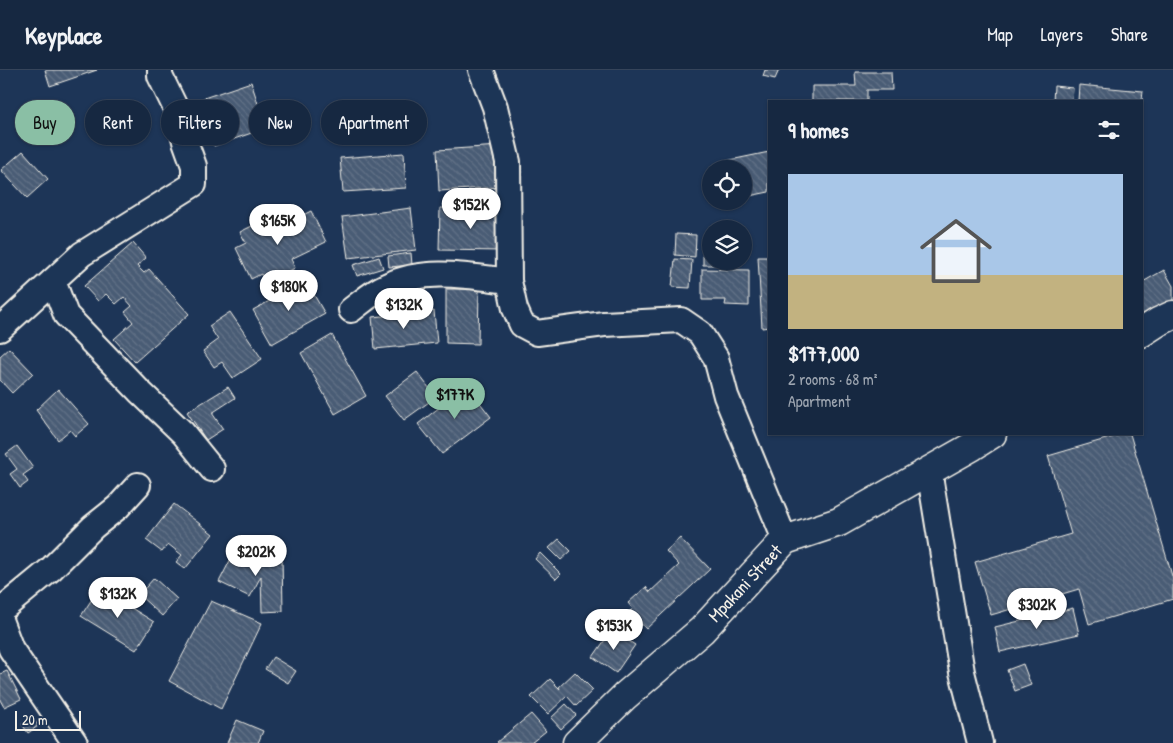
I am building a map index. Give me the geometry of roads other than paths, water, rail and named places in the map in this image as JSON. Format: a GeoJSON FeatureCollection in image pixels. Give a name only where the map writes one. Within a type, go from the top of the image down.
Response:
{"type":"FeatureCollection","features":[{"type":"Feature","properties":{"kind":"street"},"geometry":{"type":"LineString","coordinates":[[0,329],[82,254],[194,184],[194,166],[178,113],[160,76],[160,70]]}},
{"type":"Feature","properties":{"kind":"street"},"geometry":{"type":"LineString","coordinates":[[481,70],[495,107],[508,162],[509,281],[515,309],[522,325],[537,333],[604,324],[681,320],[700,333],[716,358],[726,396],[785,540]]}},
{"type":"Feature","properties":{"kind":"street"},"geometry":{"type":"LineString","coordinates":[[351,310],[383,287],[396,281],[415,277],[454,274],[509,281]]}},
{"type":"Feature","properties":{"kind":"street"},"geometry":{"type":"LineString","coordinates":[[53,281],[66,315],[139,391],[173,422],[212,469]]}},
{"type":"Feature","properties":{"kind":"street"},"geometry":{"type":"LineString","coordinates":[[1143,332],[1173,315]]}},
{"type":"Feature","properties":{"kind":"street","name":"Mpakani Street"},"geometry":{"type":"LineString","coordinates":[[577,743],[625,696],[702,630],[785,540],[839,522],[990,435]]}},
{"type":"Feature","properties":{"kind":"street"},"geometry":{"type":"LineString","coordinates":[[929,470],[962,672],[980,743]]}},
{"type":"Feature","properties":{"kind":"street"},"geometry":{"type":"LineString","coordinates":[[0,611],[51,569],[93,527],[118,507],[138,485]]}},
{"type":"Feature","properties":{"kind":"street"},"geometry":{"type":"LineString","coordinates":[[0,620],[6,652],[75,743]]}}]}
